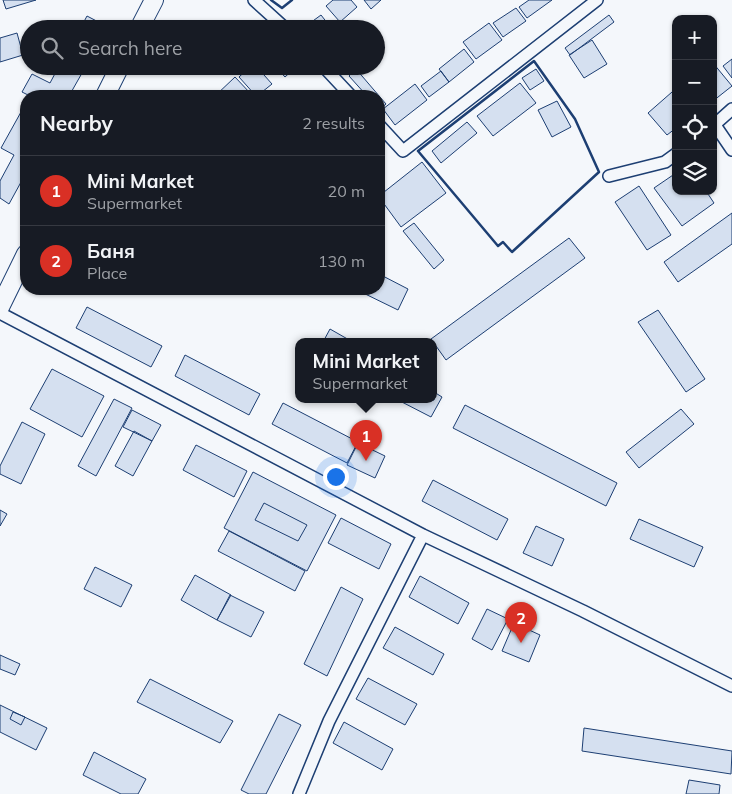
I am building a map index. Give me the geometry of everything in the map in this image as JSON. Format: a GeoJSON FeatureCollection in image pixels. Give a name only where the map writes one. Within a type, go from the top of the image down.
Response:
{"type":"FeatureCollection","features":[{"type":"Feature","properties":{"kind":"main road"},"geometry":{"type":"LineString","coordinates":[[144,20],[154,0]]}},
{"type":"Feature","properties":{"kind":"main road"},"geometry":{"type":"LineString","coordinates":[[109,90],[116,75]]}},
{"type":"Feature","properties":{"kind":"main road"},"geometry":{"type":"LineString","coordinates":[[0,307],[20,266]]}},
{"type":"Feature","properties":{"kind":"street"},"geometry":{"type":"LineString","coordinates":[[254,0],[276,20]]}},
{"type":"Feature","properties":{"kind":"street"},"geometry":{"type":"LineString","coordinates":[[385,132],[403,151],[597,0]]}},
{"type":"Feature","properties":{"kind":"street"},"geometry":{"type":"LineString","coordinates":[[331,75],[345,90]]}},
{"type":"Feature","properties":{"kind":"street"},"geometry":{"type":"LineString","coordinates":[[717,123],[732,109]]}},
{"type":"Feature","properties":{"kind":"street"},"geometry":{"type":"LineString","coordinates":[[717,130],[732,150]]}},
{"type":"Feature","properties":{"kind":"street"},"geometry":{"type":"LineString","coordinates":[[608,176],[665,162],[672,157]]}},
{"type":"Feature","properties":{"kind":"street"},"geometry":{"type":"LineString","coordinates":[[0,313],[423,534],[732,686]]}},
{"type":"Feature","properties":{"kind":"street"},"geometry":{"type":"LineString","coordinates":[[299,794],[329,721],[423,534]]}},
{"type":"Feature","properties":{"kind":"building"},"geometry":{"type":"Polygon","coordinates":[[[3,0],[36,0],[6,9],[3,0]]]}},
{"type":"Feature","properties":{"kind":"building"},"geometry":{"type":"Polygon","coordinates":[[[333,0],[351,0],[357,7],[342,20],[338,20],[326,6],[333,0]]]}},
{"type":"Feature","properties":{"kind":"building"},"geometry":{"type":"Polygon","coordinates":[[[364,0],[381,0],[371,9],[364,0]]]}},
{"type":"Feature","properties":{"kind":"building"},"geometry":{"type":"Polygon","coordinates":[[[529,0],[552,0],[527,18],[519,7],[529,0]]]}},
{"type":"Feature","properties":{"kind":"building"},"geometry":{"type":"Polygon","coordinates":[[[516,8],[526,21],[503,37],[493,23],[516,8]]]}},
{"type":"Feature","properties":{"kind":"building"},"geometry":{"type":"Polygon","coordinates":[[[321,15],[325,20],[314,20],[321,15]]]}},
{"type":"Feature","properties":{"kind":"building"},"geometry":{"type":"Polygon","coordinates":[[[609,15],[614,22],[570,55],[565,48],[609,15]]]}},
{"type":"Feature","properties":{"kind":"building"},"geometry":{"type":"Polygon","coordinates":[[[87,16],[95,20],[85,20],[87,16]]]}},
{"type":"Feature","properties":{"kind":"building"},"geometry":{"type":"Polygon","coordinates":[[[489,23],[502,40],[476,59],[463,42],[489,23]]]}},
{"type":"Feature","properties":{"kind":"building"},"geometry":{"type":"Polygon","coordinates":[[[17,33],[20,44],[20,56],[0,62],[0,38],[17,33]]]}},
{"type":"Feature","properties":{"kind":"building"},"geometry":{"type":"Polygon","coordinates":[[[592,40],[607,64],[584,78],[569,55],[592,40]]]}},
{"type":"Feature","properties":{"kind":"building"},"geometry":{"type":"Polygon","coordinates":[[[464,49],[474,62],[449,82],[439,69],[464,49]]]}},
{"type":"Feature","properties":{"kind":"building"},"geometry":{"type":"Polygon","coordinates":[[[732,59],[732,78],[723,66],[732,59]]]}},
{"type":"Feature","properties":{"kind":"building"},"geometry":{"type":"Polygon","coordinates":[[[717,68],[732,86],[717,98],[717,68]]]}},
{"type":"Feature","properties":{"kind":"building"},"geometry":{"type":"Polygon","coordinates":[[[536,69],[544,81],[530,90],[522,78],[536,69]]]}},
{"type":"Feature","properties":{"kind":"building"},"geometry":{"type":"Polygon","coordinates":[[[441,71],[449,82],[429,97],[421,86],[441,71]]]}},
{"type":"Feature","properties":{"kind":"building"},"geometry":{"type":"Polygon","coordinates":[[[31,75],[50,83],[54,75],[81,75],[72,90],[23,90],[31,75]]]}},
{"type":"Feature","properties":{"kind":"building"},"geometry":{"type":"Polygon","coordinates":[[[241,75],[264,75],[272,84],[264,90],[251,90],[239,77],[241,75]]]}},
{"type":"Feature","properties":{"kind":"building"},"geometry":{"type":"Polygon","coordinates":[[[361,75],[374,90],[362,90],[349,76],[361,75]]]}},
{"type":"Feature","properties":{"kind":"building"},"geometry":{"type":"Polygon","coordinates":[[[235,77],[247,90],[221,90],[235,77]]]}},
{"type":"Feature","properties":{"kind":"building"},"geometry":{"type":"Polygon","coordinates":[[[520,83],[536,103],[493,136],[477,116],[520,83]]]}},
{"type":"Feature","properties":{"kind":"building"},"geometry":{"type":"Polygon","coordinates":[[[415,84],[427,100],[395,125],[385,112],[385,107],[415,84]]]}},
{"type":"Feature","properties":{"kind":"building"},"geometry":{"type":"Polygon","coordinates":[[[672,92],[672,131],[667,135],[648,113],[672,92]]]}},
{"type":"Feature","properties":{"kind":"building"},"geometry":{"type":"Polygon","coordinates":[[[557,101],[571,127],[552,137],[538,110],[557,101]]]}},
{"type":"Feature","properties":{"kind":"building"},"geometry":{"type":"Polygon","coordinates":[[[20,114],[20,184],[9,204],[0,198],[0,181],[14,155],[1,148],[20,114]]]}},
{"type":"Feature","properties":{"kind":"building"},"geometry":{"type":"Polygon","coordinates":[[[467,122],[477,133],[441,163],[432,151],[467,122]]]}},
{"type":"Feature","properties":{"kind":"building"},"geometry":{"type":"Polygon","coordinates":[[[422,162],[446,193],[401,227],[385,205],[385,191],[422,162]]]}},
{"type":"Feature","properties":{"kind":"building"},"geometry":{"type":"Polygon","coordinates":[[[672,176],[672,195],[709,195],[714,203],[682,226],[654,188],[672,176]]]}},
{"type":"Feature","properties":{"kind":"building"},"geometry":{"type":"Polygon","coordinates":[[[639,186],[671,235],[647,250],[615,202],[639,186]]]}},
{"type":"Feature","properties":{"kind":"building"},"geometry":{"type":"Polygon","coordinates":[[[732,213],[732,244],[678,282],[664,262],[732,213]]]}},
{"type":"Feature","properties":{"kind":"building"},"geometry":{"type":"Polygon","coordinates":[[[414,223],[444,260],[434,269],[403,231],[414,223]]]}},
{"type":"Feature","properties":{"kind":"building"},"geometry":{"type":"Polygon","coordinates":[[[569,238],[585,258],[446,360],[437,347],[437,338],[432,338],[569,238]]]}},
{"type":"Feature","properties":{"kind":"building"},"geometry":{"type":"Polygon","coordinates":[[[385,277],[408,289],[398,310],[367,295],[385,295],[385,277]]]}},
{"type":"Feature","properties":{"kind":"building"},"geometry":{"type":"Polygon","coordinates":[[[87,307],[162,346],[151,367],[76,328],[87,307]]]}},
{"type":"Feature","properties":{"kind":"building"},"geometry":{"type":"Polygon","coordinates":[[[658,310],[705,379],[686,392],[638,322],[658,310]]]}},
{"type":"Feature","properties":{"kind":"building"},"geometry":{"type":"Polygon","coordinates":[[[330,329],[346,338],[325,338],[330,329]]]}},
{"type":"Feature","properties":{"kind":"building"},"geometry":{"type":"Polygon","coordinates":[[[185,355],[260,394],[249,415],[175,376],[185,355]]]}},
{"type":"Feature","properties":{"kind":"building"},"geometry":{"type":"Polygon","coordinates":[[[52,369],[104,396],[82,437],[30,409],[52,369]]]}},
{"type":"Feature","properties":{"kind":"building"},"geometry":{"type":"Polygon","coordinates":[[[437,394],[442,397],[431,417],[404,403],[437,403],[437,394]]]}},
{"type":"Feature","properties":{"kind":"building"},"geometry":{"type":"Polygon","coordinates":[[[114,399],[132,408],[96,476],[78,466],[114,399]]]}},
{"type":"Feature","properties":{"kind":"building"},"geometry":{"type":"Polygon","coordinates":[[[283,403],[358,442],[347,463],[272,424],[283,403]]]}},
{"type":"Feature","properties":{"kind":"building"},"geometry":{"type":"Polygon","coordinates":[[[465,405],[617,483],[606,506],[453,428],[465,405]]]}},
{"type":"Feature","properties":{"kind":"building"},"geometry":{"type":"Polygon","coordinates":[[[681,409],[694,424],[639,468],[626,452],[681,409]]]}},
{"type":"Feature","properties":{"kind":"building"},"geometry":{"type":"Polygon","coordinates":[[[132,410],[161,425],[152,441],[123,427],[132,410]]]}},
{"type":"Feature","properties":{"kind":"building"},"geometry":{"type":"Polygon","coordinates":[[[22,422],[45,434],[21,484],[0,474],[0,466],[22,422]]]}},
{"type":"Feature","properties":{"kind":"building"},"geometry":{"type":"Polygon","coordinates":[[[134,431],[152,441],[133,476],[115,466],[134,431]]]}},
{"type":"Feature","properties":{"kind":"building"},"geometry":{"type":"Polygon","coordinates":[[[358,443],[385,456],[375,478],[347,465],[358,443]]]}},
{"type":"Feature","properties":{"kind":"building"},"geometry":{"type":"Polygon","coordinates":[[[196,445],[247,471],[234,497],[183,470],[196,445]]]}},
{"type":"Feature","properties":{"kind":"building"},"geometry":{"type":"Polygon","coordinates":[[[253,472],[336,515],[307,571],[224,528],[253,472]]]}},
{"type":"Feature","properties":{"kind":"building"},"geometry":{"type":"Polygon","coordinates":[[[433,480],[508,519],[497,540],[422,501],[433,480]]]}},
{"type":"Feature","properties":{"kind":"building"},"geometry":{"type":"Polygon","coordinates":[[[264,503],[307,525],[298,541],[255,520],[264,503]]]}},
{"type":"Feature","properties":{"kind":"building"},"geometry":{"type":"Polygon","coordinates":[[[0,510],[7,514],[0,526],[0,510]]]}},
{"type":"Feature","properties":{"kind":"building"},"geometry":{"type":"Polygon","coordinates":[[[341,518],[391,544],[379,569],[328,543],[341,518]]]}},
{"type":"Feature","properties":{"kind":"building"},"geometry":{"type":"Polygon","coordinates":[[[639,519],[703,547],[694,567],[630,539],[639,519]]]}},
{"type":"Feature","properties":{"kind":"building"},"geometry":{"type":"Polygon","coordinates":[[[536,526],[564,539],[552,566],[523,553],[536,526]]]}},
{"type":"Feature","properties":{"kind":"building"},"geometry":{"type":"Polygon","coordinates":[[[229,531],[305,571],[295,591],[218,551],[229,531]]]}},
{"type":"Feature","properties":{"kind":"building"},"geometry":{"type":"Polygon","coordinates":[[[95,567],[132,585],[121,607],[84,589],[95,567]]]}},
{"type":"Feature","properties":{"kind":"building"},"geometry":{"type":"Polygon","coordinates":[[[195,575],[231,595],[217,620],[181,600],[195,575]]]}},
{"type":"Feature","properties":{"kind":"building"},"geometry":{"type":"Polygon","coordinates":[[[420,576],[469,603],[458,624],[409,597],[420,576]]]}},
{"type":"Feature","properties":{"kind":"building"},"geometry":{"type":"Polygon","coordinates":[[[341,587],[363,599],[327,676],[304,664],[341,587]]]}},
{"type":"Feature","properties":{"kind":"building"},"geometry":{"type":"Polygon","coordinates":[[[230,595],[264,612],[251,637],[217,620],[230,595]]]}},
{"type":"Feature","properties":{"kind":"building"},"geometry":{"type":"Polygon","coordinates":[[[487,609],[508,619],[492,650],[472,639],[487,609]]]}},
{"type":"Feature","properties":{"kind":"building"},"geometry":{"type":"Polygon","coordinates":[[[514,623],[540,635],[529,662],[502,651],[514,623]]]}},
{"type":"Feature","properties":{"kind":"building"},"geometry":{"type":"Polygon","coordinates":[[[395,627],[444,654],[433,675],[383,648],[395,627]]]}},
{"type":"Feature","properties":{"kind":"building"},"geometry":{"type":"Polygon","coordinates":[[[0,655],[20,664],[15,675],[0,669],[0,655]]]}},
{"type":"Feature","properties":{"kind":"building"},"geometry":{"type":"Polygon","coordinates":[[[368,678],[417,704],[405,725],[356,699],[368,678]]]}},
{"type":"Feature","properties":{"kind":"building"},"geometry":{"type":"Polygon","coordinates":[[[150,679],[233,721],[220,743],[137,702],[150,679]]]}},
{"type":"Feature","properties":{"kind":"building"},"geometry":{"type":"Polygon","coordinates":[[[0,705],[47,728],[36,750],[0,732],[0,705]]]}},
{"type":"Feature","properties":{"kind":"building"},"geometry":{"type":"Polygon","coordinates":[[[13,712],[25,717],[21,725],[10,719],[13,712]]]}},
{"type":"Feature","properties":{"kind":"building"},"geometry":{"type":"Polygon","coordinates":[[[279,714],[301,725],[266,794],[249,794],[241,790],[279,714]]]}},
{"type":"Feature","properties":{"kind":"building"},"geometry":{"type":"Polygon","coordinates":[[[344,722],[393,749],[382,770],[333,743],[344,722]]]}},
{"type":"Feature","properties":{"kind":"building"},"geometry":{"type":"Polygon","coordinates":[[[584,728],[732,751],[731,774],[582,751],[584,728]]]}},
{"type":"Feature","properties":{"kind":"building"},"geometry":{"type":"Polygon","coordinates":[[[94,752],[146,779],[138,794],[121,794],[83,775],[94,752]]]}},
{"type":"Feature","properties":{"kind":"building"},"geometry":{"type":"Polygon","coordinates":[[[689,780],[720,785],[719,794],[686,794],[689,780]]]}},
{"type":"Feature","properties":{"kind":"wall"},"geometry":{"type":"LineString","coordinates":[[271,0],[282,8],[292,0]]}},
{"type":"Feature","properties":{"kind":"wall"},"geometry":{"type":"LineString","coordinates":[[534,61],[575,119],[599,172],[512,252],[503,242],[498,246],[418,151],[534,61]]}},
{"type":"Feature","properties":{"kind":"place","name":"Mini Market"},"geometry":{"type":"Point","coordinates":[366,461]}},
{"type":"Feature","properties":{"kind":"place","name":"Баня"},"geometry":{"type":"Point","coordinates":[521,643]}}]}
